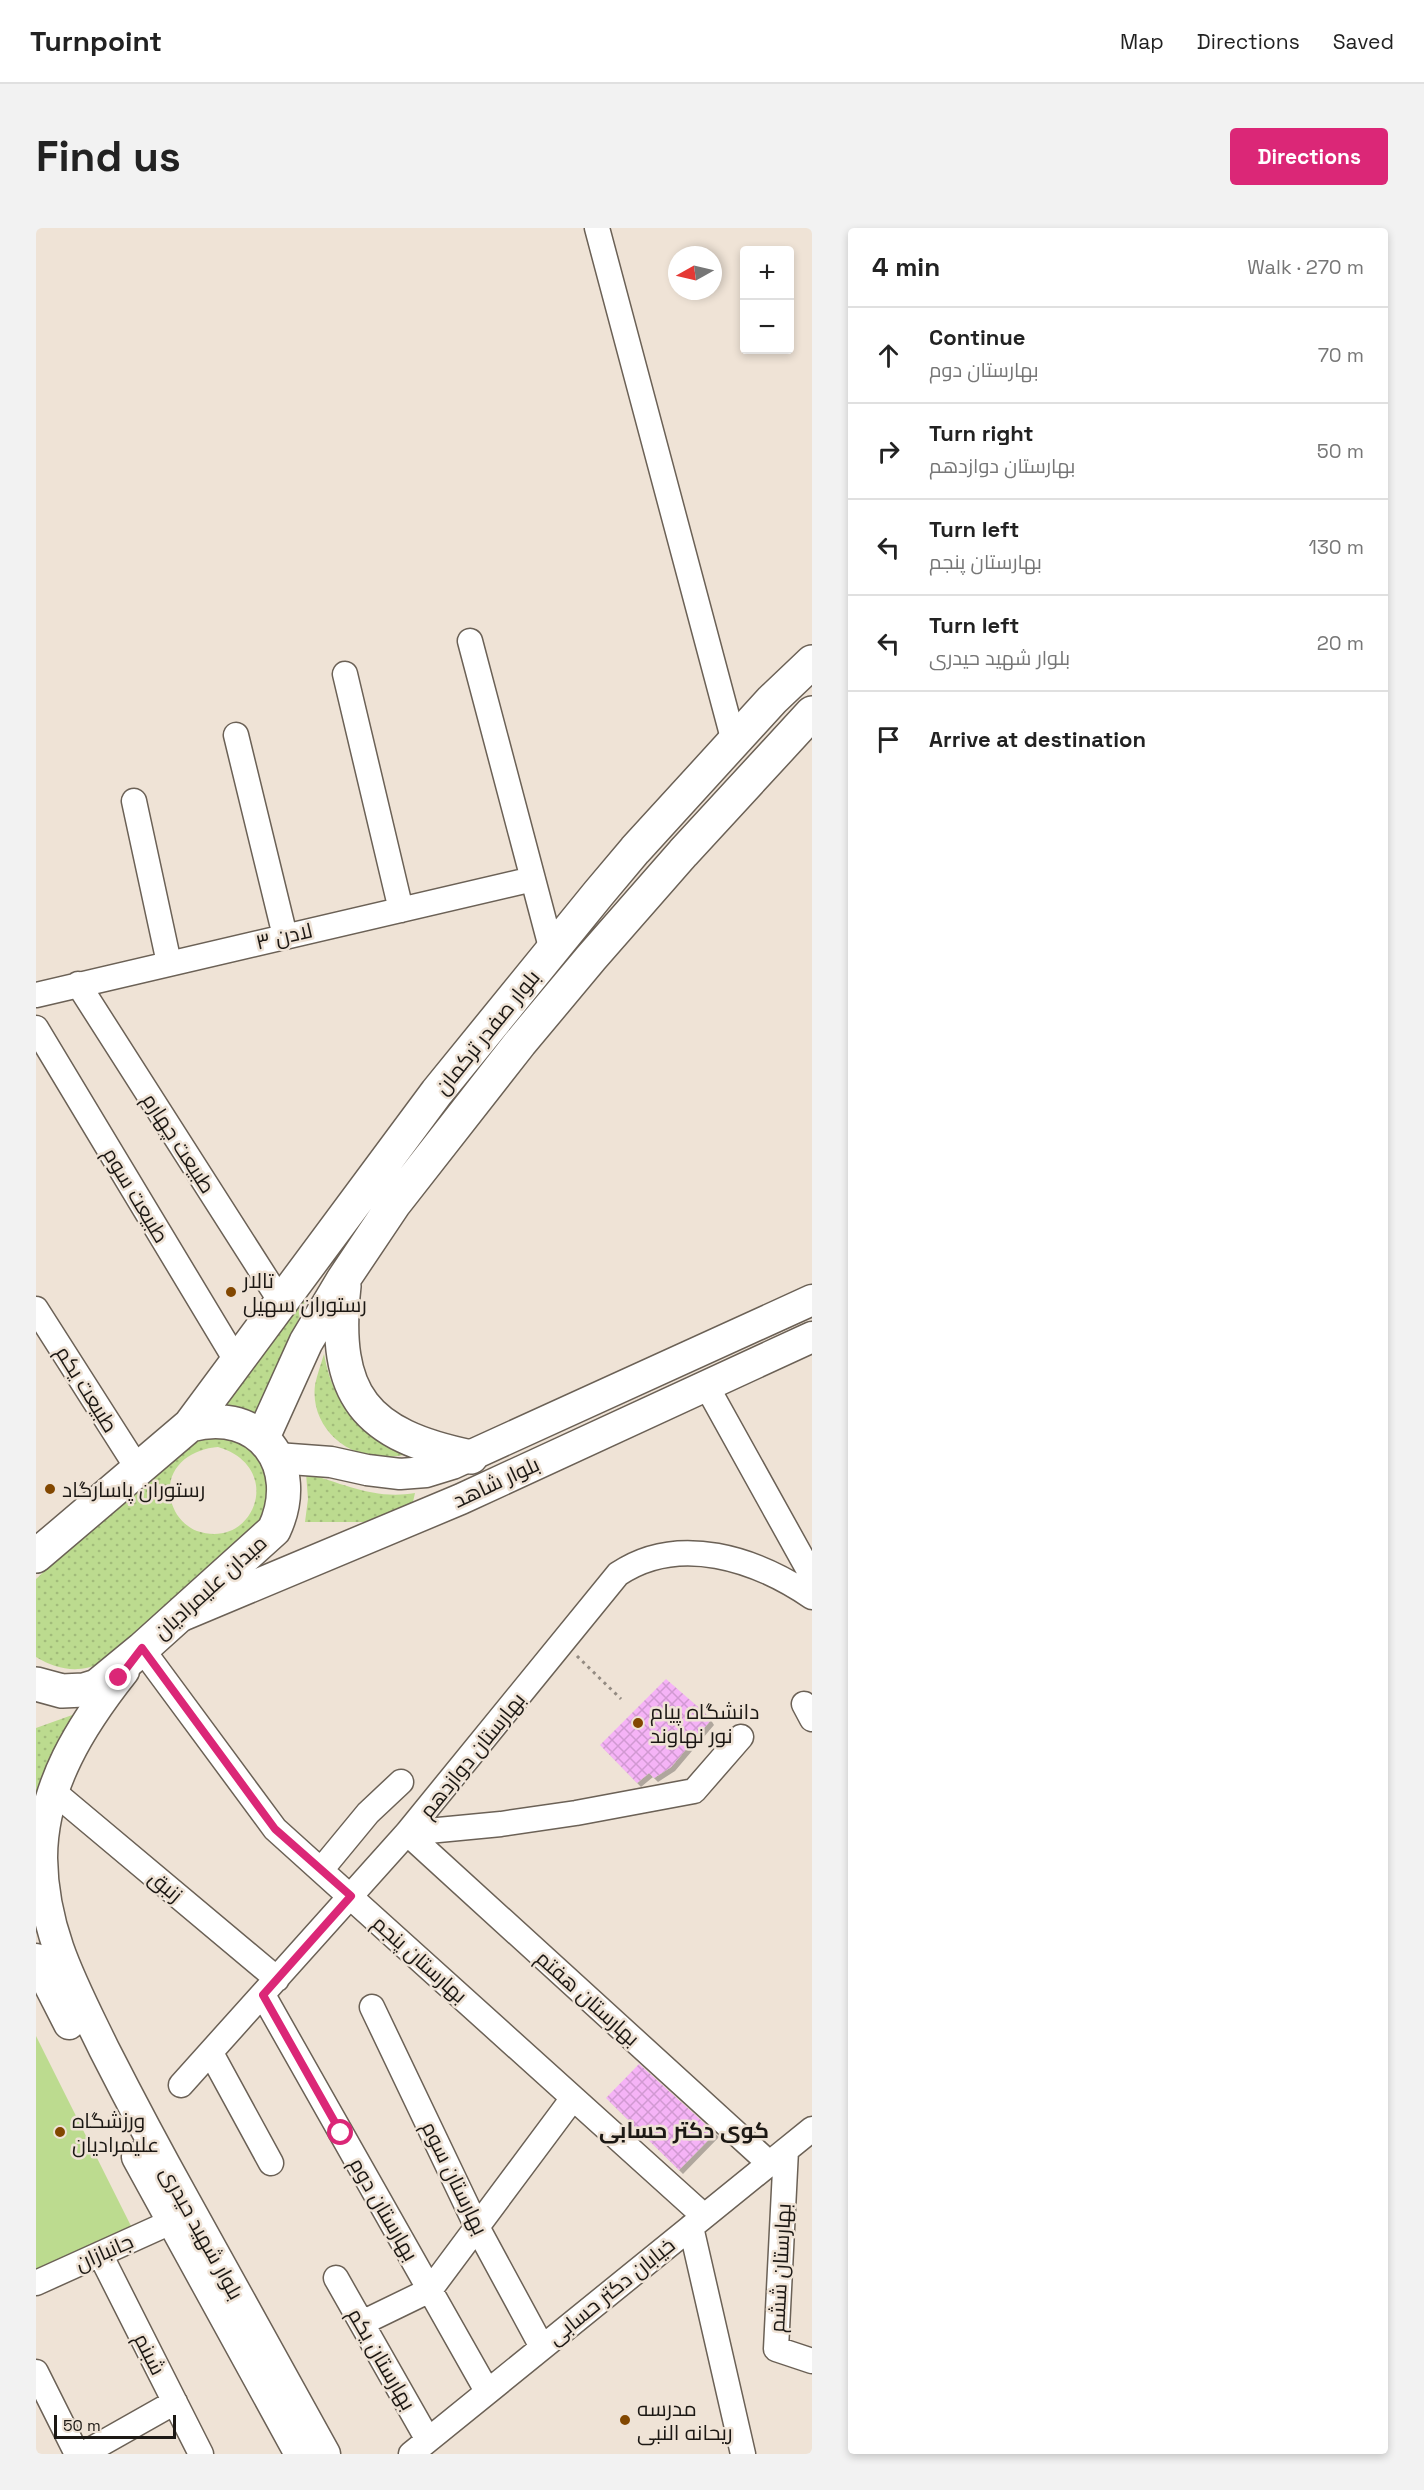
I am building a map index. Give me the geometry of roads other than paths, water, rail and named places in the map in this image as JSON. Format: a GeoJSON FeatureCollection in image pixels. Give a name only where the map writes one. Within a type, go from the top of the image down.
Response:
{"type":"FeatureCollection","features":[{"type":"Feature","properties":{"kind":"highway","name":"بلوار صفدر ترکمان"},"geometry":{"type":"LineString","coordinates":[[190,1425],[437,1092],[635,850],[772,700],[812,662]]}},
{"type":"Feature","properties":{"kind":"highway","name":"بلوار صفدر ترکمان"},"geometry":{"type":"LineString","coordinates":[[270,1448],[306,1342],[345,1277],[394,1204],[520,1043],[683,853],[812,713]]}},
{"type":"Feature","properties":{"kind":"highway"},"geometry":{"type":"LineString","coordinates":[[345,1277],[340,1319],[342,1347],[346,1371],[358,1397],[379,1422],[399,1435],[432,1449],[471,1457]]}},
{"type":"Feature","properties":{"kind":"highway"},"geometry":{"type":"LineString","coordinates":[[36,1556],[190,1425],[210,1419],[231,1422],[248,1428],[270,1448]]}},
{"type":"Feature","properties":{"kind":"highway","name":"میدان علیمرادیان"},"geometry":{"type":"LineString","coordinates":[[36,1707],[97,1686],[176,1619],[274,1530],[284,1497],[283,1477],[270,1448]]}},
{"type":"Feature","properties":{"kind":"highway"},"geometry":{"type":"LineString","coordinates":[[36,1684],[62,1691],[84,1690]]}},
{"type":"Feature","properties":{"kind":"main road","name":"بلوار شاهد"},"geometry":{"type":"LineString","coordinates":[[270,1448],[367,1470],[400,1473],[426,1472],[471,1457],[812,1300]]}},
{"type":"Feature","properties":{"kind":"main road","name":"بلوار شاهد"},"geometry":{"type":"LineString","coordinates":[[176,1619],[461,1499],[812,1337]]}},
{"type":"Feature","properties":{"kind":"main road","name":"بلوار شهید حیدری"},"geometry":{"type":"LineString","coordinates":[[142,1648],[96,1707],[75,1739],[54,1792],[42,1856],[51,1930],[63,1966],[144,2128],[180,2216],[300,2454]]}},
{"type":"Feature","properties":{"kind":"main road","name":"بلوار شهید حیدری"},"geometry":{"type":"LineString","coordinates":[[36,1959],[180,2216],[325,2454]]}},
{"type":"Feature","properties":{"kind":"street"},"geometry":{"type":"LineString","coordinates":[[597,228],[734,742]]}},
{"type":"Feature","properties":{"kind":"street"},"geometry":{"type":"LineString","coordinates":[[470,641],[552,951]]}},
{"type":"Feature","properties":{"kind":"street"},"geometry":{"type":"LineString","coordinates":[[345,674],[401,910]]}},
{"type":"Feature","properties":{"kind":"street"},"geometry":{"type":"LineString","coordinates":[[236,735],[285,936]]}},
{"type":"Feature","properties":{"kind":"street"},"geometry":{"type":"LineString","coordinates":[[134,801],[169,963]]}},
{"type":"Feature","properties":{"kind":"street","name":"لادن ۳"},"geometry":{"type":"LineString","coordinates":[[36,995],[533,879]]}},
{"type":"Feature","properties":{"kind":"street","name":"طبیعت چهارم"},"geometry":{"type":"LineString","coordinates":[[78,984],[281,1302]]}},
{"type":"Feature","properties":{"kind":"street","name":"طبیعت سوم"},"geometry":{"type":"LineString","coordinates":[[36,1029],[237,1362]]}},
{"type":"Feature","properties":{"kind":"street","name":"طبیعت یکم"},"geometry":{"type":"LineString","coordinates":[[36,1309],[138,1470]]}},
{"type":"Feature","properties":{"kind":"street"},"geometry":{"type":"LineString","coordinates":[[706,1385],[808,1584]]}},
{"type":"Feature","properties":{"kind":"street","name":"بهارستان دوازدهم"},"geometry":{"type":"LineString","coordinates":[[181,2085],[407,1833],[618,1574],[655,1556],[680,1552],[712,1554],[763,1572],[808,1584]]}},
{"type":"Feature","properties":{"kind":"street","name":"بهارستان پنجم"},"geometry":{"type":"LineString","coordinates":[[142,1648],[275,1829],[573,2098],[697,2222]]}},
{"type":"Feature","properties":{"kind":"street"},"geometry":{"type":"LineString","coordinates":[[407,1833],[544,1818],[694,1791],[741,1737]]}},
{"type":"Feature","properties":{"kind":"street"},"geometry":{"type":"LineString","coordinates":[[321,1870],[368,1813],[401,1782]]}},
{"type":"Feature","properties":{"kind":"street","name":"زنبق"},"geometry":{"type":"LineString","coordinates":[[54,1792],[270,1987]]}},
{"type":"Feature","properties":{"kind":"street","name":"بهارستان هفتم"},"geometry":{"type":"LineString","coordinates":[[407,1833],[778,2156]]}},
{"type":"Feature","properties":{"kind":"street","name":"بهارستان دوم"},"geometry":{"type":"LineString","coordinates":[[270,1987],[430,2290],[487,2391]]}},
{"type":"Feature","properties":{"kind":"street","name":"بهارستان سوم"},"geometry":{"type":"LineString","coordinates":[[372,2007],[477,2227],[542,2347]]}},
{"type":"Feature","properties":{"kind":"street"},"geometry":{"type":"LineString","coordinates":[[211,2053],[272,2163]]}},
{"type":"Feature","properties":{"kind":"street"},"geometry":{"type":"LineString","coordinates":[[362,2323],[430,2290],[573,2098]]}},
{"type":"Feature","properties":{"kind":"street","name":"خیابان دکتر حسابی"},"geometry":{"type":"LineString","coordinates":[[420,2447],[812,2129]]}},
{"type":"Feature","properties":{"kind":"street","name":"بهارستان ششم"},"geometry":{"type":"LineString","coordinates":[[778,2156],[776,2349],[812,2361]]}},
{"type":"Feature","properties":{"kind":"street","name":"جانبازان"},"geometry":{"type":"LineString","coordinates":[[36,2283],[180,2216]]}},
{"type":"Feature","properties":{"kind":"street"},"geometry":{"type":"LineString","coordinates":[[697,2222],[743,2454]]}},
{"type":"Feature","properties":{"kind":"street","name":"شبنم"},"geometry":{"type":"LineString","coordinates":[[100,2254],[201,2454]]}},
{"type":"Feature","properties":{"kind":"street","name":"بهارستان یکم"},"geometry":{"type":"LineString","coordinates":[[336,2278],[362,2323],[420,2447]]}},
{"type":"Feature","properties":{"kind":"street"},"geometry":{"type":"LineString","coordinates":[[36,2372],[77,2454]]}},
{"type":"Feature","properties":{"kind":"street"},"geometry":{"type":"LineString","coordinates":[[83,2454],[175,2402]]}},
{"type":"Feature","properties":{"kind":"place","name":"تالار رستوران سهیل"},"geometry":{"type":"Point","coordinates":[231,1292]}},
{"type":"Feature","properties":{"kind":"place","name":"رستوران پاسارگاد"},"geometry":{"type":"Point","coordinates":[50,1489]}},
{"type":"Feature","properties":{"kind":"place","name":"دانشگاه پیام نور نهاوند"},"geometry":{"type":"Point","coordinates":[638,1723]}},
{"type":"Feature","properties":{"kind":"place","name":"ورزشگاه علیمرادیان"},"geometry":{"type":"Point","coordinates":[60,2132]}},
{"type":"Feature","properties":{"kind":"place","name":"مدرسه ریحانه النبی"},"geometry":{"type":"Point","coordinates":[625,2420]}},
{"type":"Feature","properties":{"kind":"district","name":"کوی دکتر حسابی"},"geometry":{"type":"Point","coordinates":[684,2130]}}]}
